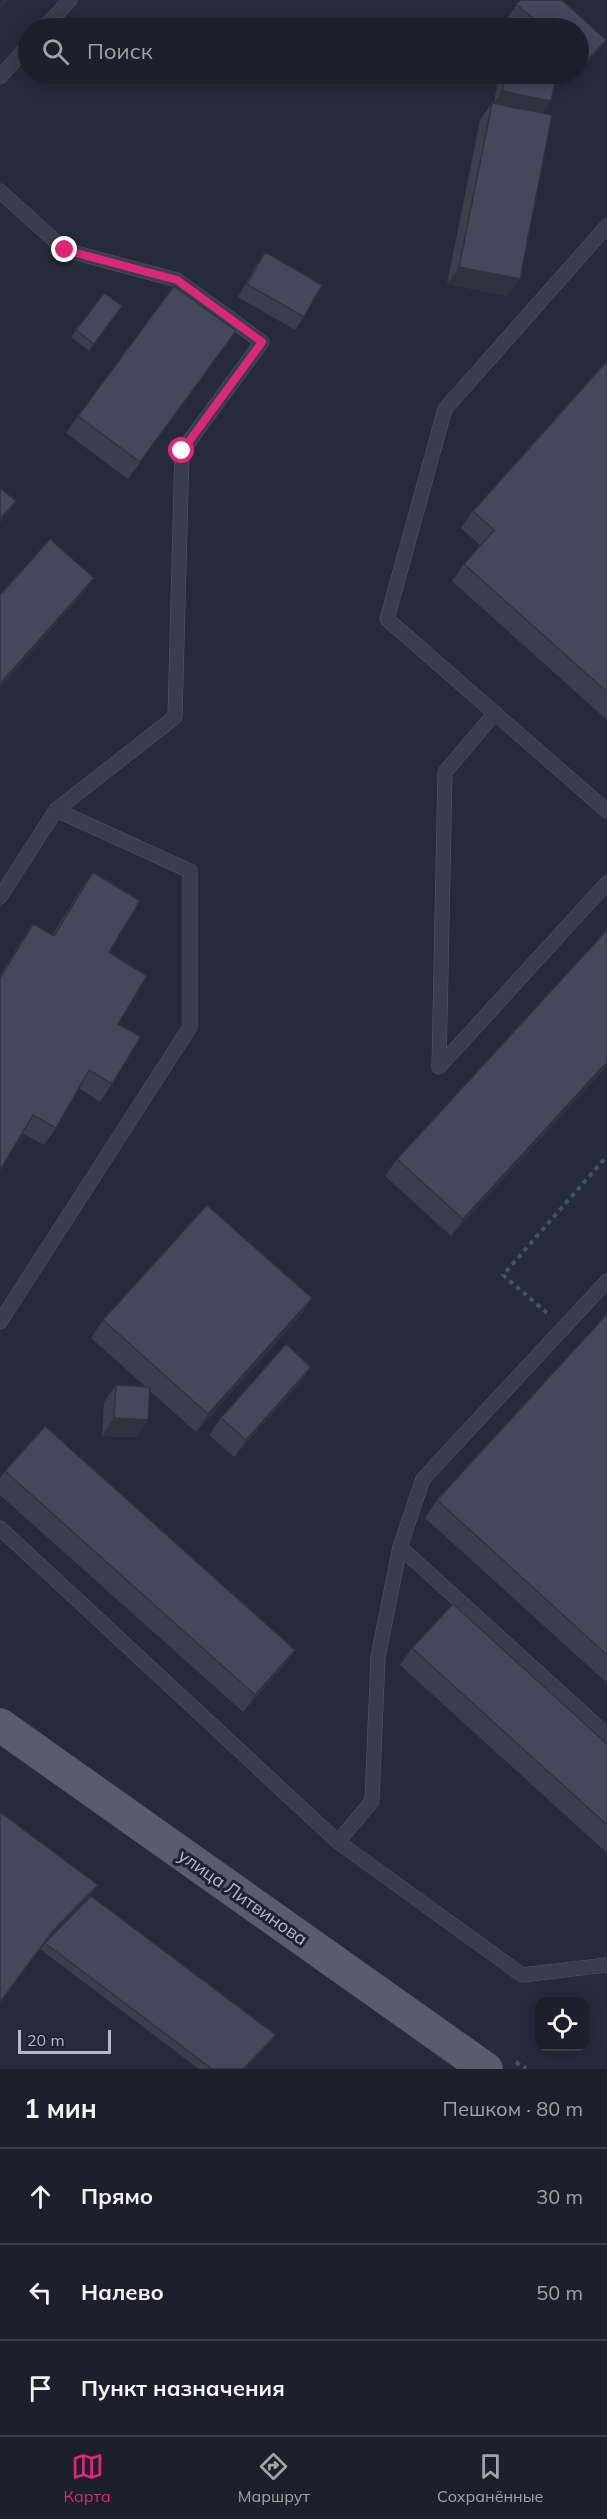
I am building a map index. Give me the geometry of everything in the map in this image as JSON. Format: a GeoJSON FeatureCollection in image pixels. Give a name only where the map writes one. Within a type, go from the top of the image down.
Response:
{"type":"FeatureCollection","features":[{"type":"Feature","properties":{"kind":"main road","name":"улица Литвинова"},"geometry":{"type":"LineString","coordinates":[[0,1725],[486,2069]]}},
{"type":"Feature","properties":{"kind":"lane"},"geometry":{"type":"LineString","coordinates":[[53,18],[70,0]]}},
{"type":"Feature","properties":{"kind":"lane"},"geometry":{"type":"LineString","coordinates":[[0,77],[18,57]]}},
{"type":"Feature","properties":{"kind":"lane"},"geometry":{"type":"LineString","coordinates":[[0,191],[65,250],[177,280],[262,342],[182,451],[175,717],[56,810],[0,897]]}},
{"type":"Feature","properties":{"kind":"lane"},"geometry":{"type":"LineString","coordinates":[[607,225],[445,409],[387,619],[607,811]]}},
{"type":"Feature","properties":{"kind":"lane"},"geometry":{"type":"LineString","coordinates":[[495,713],[445,772],[439,1067],[607,883]]}},
{"type":"Feature","properties":{"kind":"lane"},"geometry":{"type":"LineString","coordinates":[[0,1322],[190,1027],[190,871],[56,810]]}},
{"type":"Feature","properties":{"kind":"lane"},"geometry":{"type":"LineString","coordinates":[[338,1842],[372,1801],[378,1657],[400,1547],[423,1479],[607,1281]]}},
{"type":"Feature","properties":{"kind":"lane"},"geometry":{"type":"LineString","coordinates":[[0,1528],[338,1842],[522,1975],[607,1965]]}},
{"type":"Feature","properties":{"kind":"lane"},"geometry":{"type":"LineString","coordinates":[[400,1547],[607,1735]]}},
{"type":"Feature","properties":{"kind":"path"},"geometry":{"type":"LineString","coordinates":[[563,1328],[503,1275],[607,1156]]}},
{"type":"Feature","properties":{"kind":"building"},"geometry":{"type":"Polygon","coordinates":[[[520,0],[562,0],[582,18],[532,18],[516,4],[520,0]]]}},
{"type":"Feature","properties":{"kind":"building"},"geometry":{"type":"Polygon","coordinates":[[[589,25],[606,40],[589,59],[589,25]]]}},
{"type":"Feature","properties":{"kind":"building"},"geometry":{"type":"Polygon","coordinates":[[[504,84],[555,84],[551,101],[502,91],[504,84]]]}},
{"type":"Feature","properties":{"kind":"building"},"geometry":{"type":"Polygon","coordinates":[[[492,103],[552,115],[520,279],[459,267],[492,103]]]}},
{"type":"Feature","properties":{"kind":"building"},"geometry":{"type":"Polygon","coordinates":[[[265,252],[322,285],[304,317],[247,284],[265,252]]]}},
{"type":"Feature","properties":{"kind":"building"},"geometry":{"type":"Polygon","coordinates":[[[174,286],[236,331],[140,462],[78,416],[174,286]]]}},
{"type":"Feature","properties":{"kind":"building"},"geometry":{"type":"Polygon","coordinates":[[[104,293],[122,306],[94,344],[76,330],[104,293]]]}},
{"type":"Feature","properties":{"kind":"building"},"geometry":{"type":"Polygon","coordinates":[[[607,361],[607,692],[464,564],[494,530],[473,511],[607,361]]]}},
{"type":"Feature","properties":{"kind":"building"},"geometry":{"type":"Polygon","coordinates":[[[0,488],[16,501],[0,519],[0,488]]]}},
{"type":"Feature","properties":{"kind":"building"},"geometry":{"type":"Polygon","coordinates":[[[50,539],[94,578],[0,684],[0,595],[50,539]]]}},
{"type":"Feature","properties":{"kind":"building"},"geometry":{"type":"Polygon","coordinates":[[[93,872],[140,901],[109,952],[147,976],[118,1024],[141,1037],[112,1084],[89,1070],[56,1128],[33,1115],[0,1170],[0,978],[33,924],[54,936],[93,872]]]}},
{"type":"Feature","properties":{"kind":"building"},"geometry":{"type":"Polygon","coordinates":[[[607,930],[607,1062],[463,1219],[397,1159],[607,930]]]}},
{"type":"Feature","properties":{"kind":"building"},"geometry":{"type":"Polygon","coordinates":[[[207,1205],[312,1298],[208,1414],[103,1320],[207,1205]]]}},
{"type":"Feature","properties":{"kind":"building"},"geometry":{"type":"Polygon","coordinates":[[[607,1314],[607,1655],[437,1500],[607,1314]]]}},
{"type":"Feature","properties":{"kind":"building"},"geometry":{"type":"Polygon","coordinates":[[[286,1344],[311,1367],[246,1440],[221,1418],[286,1344]]]}},
{"type":"Feature","properties":{"kind":"building"},"geometry":{"type":"Polygon","coordinates":[[[116,1385],[150,1387],[148,1420],[114,1418],[116,1385]]]}},
{"type":"Feature","properties":{"kind":"building"},"geometry":{"type":"Polygon","coordinates":[[[45,1426],[295,1650],[255,1695],[5,1471],[45,1426]]]}},
{"type":"Feature","properties":{"kind":"building"},"geometry":{"type":"Polygon","coordinates":[[[453,1604],[607,1744],[607,1825],[412,1648],[453,1604]]]}},
{"type":"Feature","properties":{"kind":"building"},"geometry":{"type":"Polygon","coordinates":[[[0,1812],[98,1885],[52,1932],[0,2002],[0,1812]]]}},
{"type":"Feature","properties":{"kind":"building"},"geometry":{"type":"Polygon","coordinates":[[[91,1896],[276,2035],[243,2069],[212,2069],[45,1943],[91,1896]]]}},
{"type":"Feature","properties":{"kind":"route"},"geometry":{"type":"LineString","coordinates":[[65,250],[177,280],[262,342],[182,451]]}}]}
